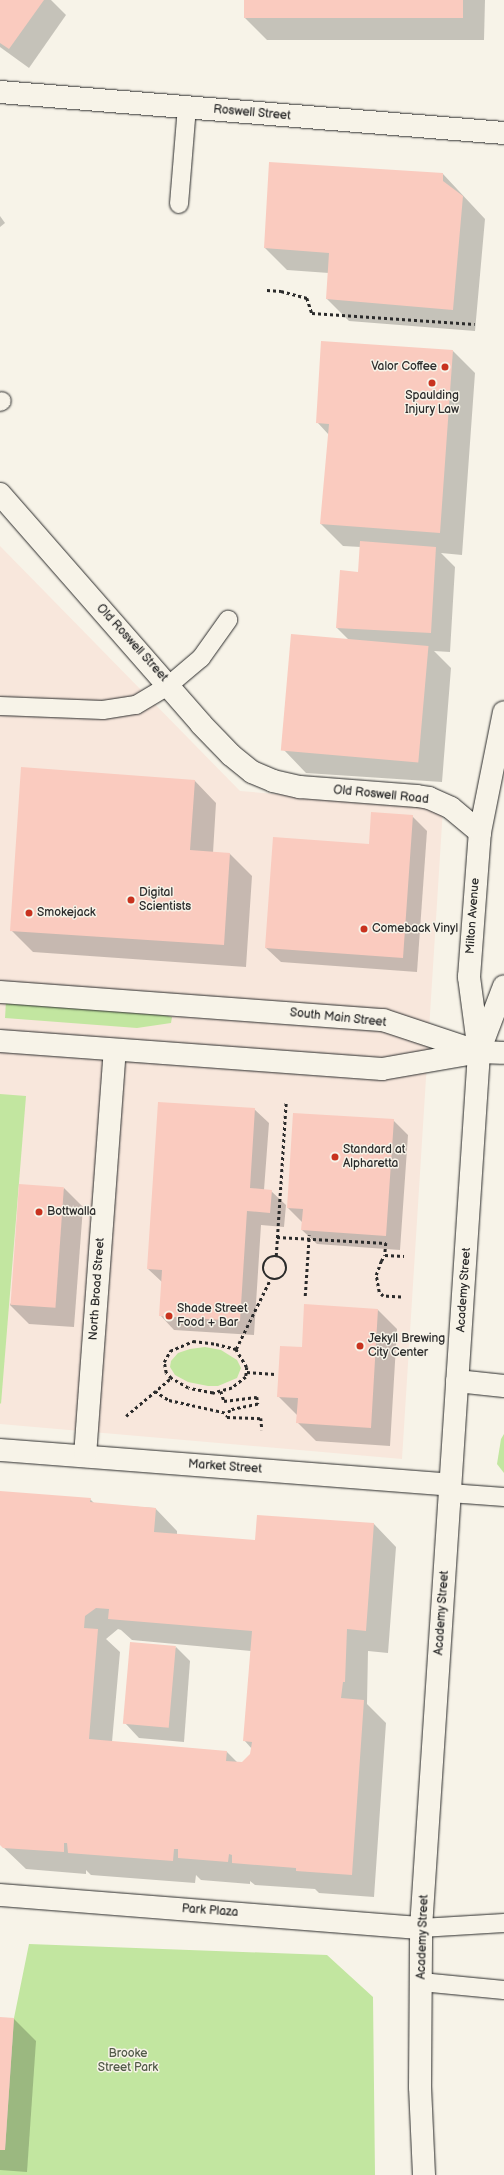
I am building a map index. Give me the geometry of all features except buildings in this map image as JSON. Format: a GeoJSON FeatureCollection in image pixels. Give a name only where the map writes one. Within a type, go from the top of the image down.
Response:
{"type":"FeatureCollection","features":[{"type":"Feature","properties":{"kind":"street","name":"Roswell Street"},"geometry":{"type":"LineString","coordinates":[[0,92],[504,133]]}},
{"type":"Feature","properties":{"kind":"street","name":"Old Roswell Street"},"geometry":{"type":"LineString","coordinates":[[0,494],[169,685],[201,724],[231,755],[252,772],[273,781]]}},
{"type":"Feature","properties":{"kind":"street","name":"Milton Avenue"},"geometry":{"type":"LineString","coordinates":[[479,1052],[469,976],[480,832],[504,712]]}},
{"type":"Feature","properties":{"kind":"street","name":"Old Roswell Road"},"geometry":{"type":"LineString","coordinates":[[273,781],[300,787],[429,798],[451,808],[480,832]]}},
{"type":"Feature","properties":{"kind":"street"},"geometry":{"type":"LineString","coordinates":[[479,1052],[504,986]]}},
{"type":"Feature","properties":{"kind":"street","name":"South Main Street"},"geometry":{"type":"LineString","coordinates":[[0,992],[383,1020],[479,1052]]}},
{"type":"Feature","properties":{"kind":"street"},"geometry":{"type":"LineString","coordinates":[[0,1041],[382,1069],[479,1052],[504,1053]]}},
{"type":"Feature","properties":{"kind":"street","name":"North Broad Street"},"geometry":{"type":"LineString","coordinates":[[85,1456],[114,1050]]}},
{"type":"Feature","properties":{"kind":"street","name":"Academy Street"},"geometry":{"type":"LineString","coordinates":[[424,2175],[420,2087],[421,1928],[479,1052]]}},
{"type":"Feature","properties":{"kind":"street"},"geometry":{"type":"LineString","coordinates":[[457,1381],[504,1386]]}},
{"type":"Feature","properties":{"kind":"street","name":"Market Street"},"geometry":{"type":"LineString","coordinates":[[0,1450],[85,1456],[450,1489]]}},
{"type":"Feature","properties":{"kind":"street","name":"Park Plaza"},"geometry":{"type":"LineString","coordinates":[[0,1895],[421,1928]]}},
{"type":"Feature","properties":{"kind":"lane"},"geometry":{"type":"LineString","coordinates":[[180,204],[187,107]]}},
{"type":"Feature","properties":{"kind":"lane"},"geometry":{"type":"LineString","coordinates":[[0,706],[103,710],[136,705],[169,685],[201,658],[228,620]]}},
{"type":"Feature","properties":{"kind":"lane"},"geometry":{"type":"LineString","coordinates":[[450,1489],[504,1497]]}},
{"type":"Feature","properties":{"kind":"lane"},"geometry":{"type":"LineString","coordinates":[[421,1928],[504,1923]]}},
{"type":"Feature","properties":{"kind":"lane"},"geometry":{"type":"LineString","coordinates":[[421,1982],[504,1990]]}},
{"type":"Feature","properties":{"kind":"path"},"geometry":{"type":"LineString","coordinates":[[267,290],[281,291],[307,298],[312,313],[475,324]]}},
{"type":"Feature","properties":{"kind":"path"},"geometry":{"type":"LineString","coordinates":[[276,1256],[286,1101]]}},
{"type":"Feature","properties":{"kind":"path"},"geometry":{"type":"LineString","coordinates":[[305,1296],[309,1235]]}},
{"type":"Feature","properties":{"kind":"path"},"geometry":{"type":"LineString","coordinates":[[277,1237],[386,1243],[385,1255],[377,1269],[379,1292],[383,1296],[401,1297]]}},
{"type":"Feature","properties":{"kind":"path"},"geometry":{"type":"LineString","coordinates":[[385,1255],[404,1256]]}},
{"type":"Feature","properties":{"kind":"path"},"geometry":{"type":"LineString","coordinates":[[280,1256],[286,1262],[288,1269],[285,1276],[278,1281],[270,1280],[264,1275],[262,1267],[265,1260],[280,1256]]}},
{"type":"Feature","properties":{"kind":"path"},"geometry":{"type":"LineString","coordinates":[[236,1349],[270,1280]]}},
{"type":"Feature","properties":{"kind":"path"},"geometry":{"type":"LineString","coordinates":[[193,1341],[216,1344],[236,1349],[247,1367],[247,1372],[246,1377],[232,1388],[213,1393],[188,1388],[171,1378],[166,1373],[164,1362],[170,1351],[193,1341]]}},
{"type":"Feature","properties":{"kind":"path"},"geometry":{"type":"LineString","coordinates":[[247,1372],[275,1374]]}},
{"type":"Feature","properties":{"kind":"path"},"geometry":{"type":"LineString","coordinates":[[126,1416],[171,1378]]}},
{"type":"Feature","properties":{"kind":"path"},"geometry":{"type":"LineString","coordinates":[[155,1391],[169,1400],[227,1413],[227,1416],[261,1418],[262,1430]]}},
{"type":"Feature","properties":{"kind":"path"},"geometry":{"type":"LineString","coordinates":[[221,1391],[224,1401],[257,1397],[258,1404],[230,1410],[227,1413]]}},
{"type":"Feature","properties":{"kind":"shaded area"},"geometry":{"type":"Polygon","coordinates":[[[0,546],[240,791],[443,808],[402,1459],[0,1424],[0,546]]]}},
{"type":"Feature","properties":{"kind":"green space"},"geometry":{"type":"Polygon","coordinates":[[[6,1001],[152,1012],[172,1017],[171,1023],[137,1028],[5,1018],[6,1001]]]}},
{"type":"Feature","properties":{"kind":"green space"},"geometry":{"type":"Polygon","coordinates":[[[0,1094],[26,1096],[1,1404],[0,1403],[0,1094]]]}},
{"type":"Feature","properties":{"kind":"green space"},"geometry":{"type":"Polygon","coordinates":[[[205,1347],[221,1350],[237,1360],[241,1368],[237,1378],[218,1386],[208,1386],[188,1382],[175,1375],[170,1367],[171,1361],[178,1353],[190,1349],[205,1347]]]}},
{"type":"Feature","properties":{"kind":"green space"},"geometry":{"type":"Polygon","coordinates":[[[504,1434],[504,1473],[497,1464],[501,1439],[504,1434]]]}},
{"type":"Feature","properties":{"kind":"green space","name":"Brooke Street Park"},"geometry":{"type":"Polygon","coordinates":[[[29,1944],[327,1955],[373,1997],[375,2175],[0,2175],[0,2150],[5,2150],[14,2018],[29,1944]]]}},
{"type":"Feature","properties":{"kind":"place","name":"Valor Coffee"},"geometry":{"type":"Point","coordinates":[445,367]}},
{"type":"Feature","properties":{"kind":"place","name":"Spaulding Injury Law"},"geometry":{"type":"Point","coordinates":[432,383]}},
{"type":"Feature","properties":{"kind":"place","name":"Digital Scientists"},"geometry":{"type":"Point","coordinates":[131,900]}},
{"type":"Feature","properties":{"kind":"place","name":"Smokejack"},"geometry":{"type":"Point","coordinates":[29,913]}},
{"type":"Feature","properties":{"kind":"place","name":"Comeback Vinyl"},"geometry":{"type":"Point","coordinates":[364,929]}},
{"type":"Feature","properties":{"kind":"place","name":"Standard at Alpharetta"},"geometry":{"type":"Point","coordinates":[335,1157]}},
{"type":"Feature","properties":{"kind":"place","name":"Bottwalla"},"geometry":{"type":"Point","coordinates":[39,1212]}},
{"type":"Feature","properties":{"kind":"place","name":"Shade Street Food + Bar"},"geometry":{"type":"Point","coordinates":[169,1316]}},
{"type":"Feature","properties":{"kind":"place","name":"Jekyll Brewing City Center"},"geometry":{"type":"Point","coordinates":[360,1346]}}]}
